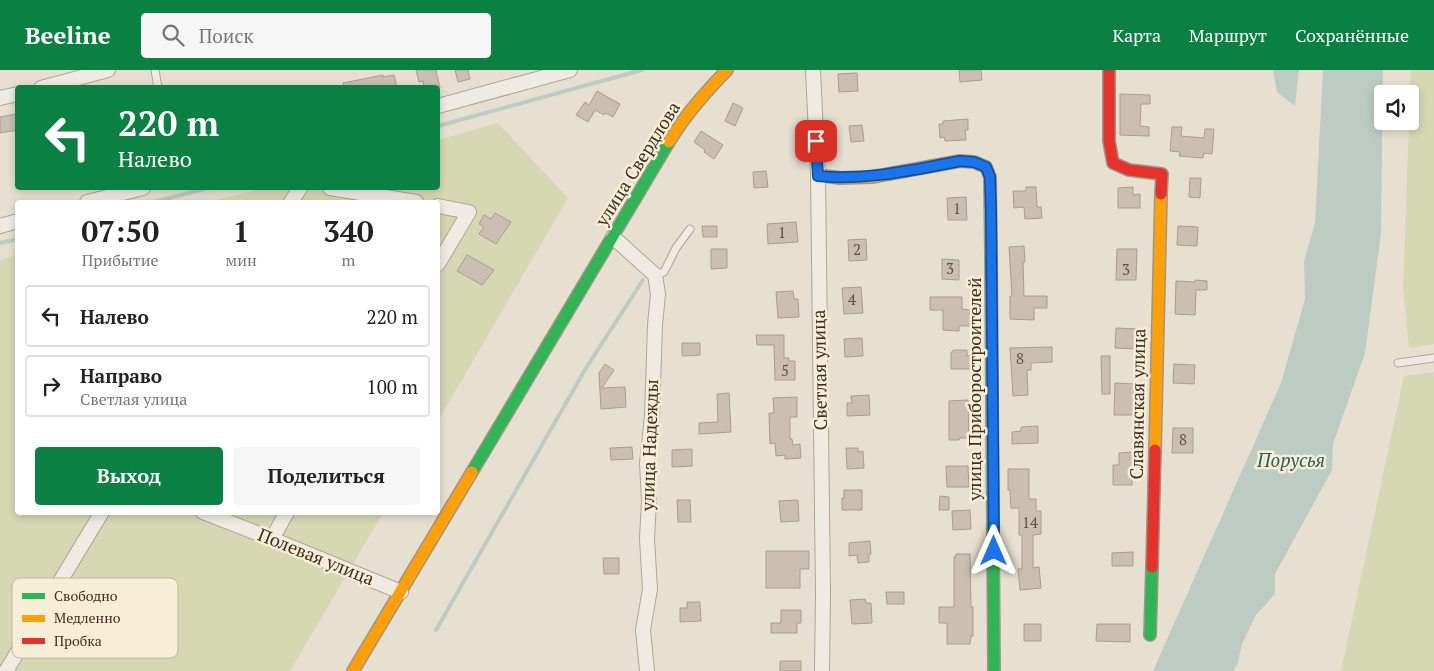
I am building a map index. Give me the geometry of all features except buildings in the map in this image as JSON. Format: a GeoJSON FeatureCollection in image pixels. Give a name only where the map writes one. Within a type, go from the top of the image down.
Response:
{"type":"FeatureCollection","features":[{"type":"Feature","properties":{"kind":"street"},"geometry":{"type":"LineString","coordinates":[[52,85],[108,70]]}},
{"type":"Feature","properties":{"kind":"street"},"geometry":{"type":"LineString","coordinates":[[440,105],[570,70]]}},
{"type":"Feature","properties":{"kind":"street","name":"улица Свердлова"},"geometry":{"type":"LineString","coordinates":[[353,671],[681,122],[726,70]]}},
{"type":"Feature","properties":{"kind":"street","name":"Светлая улица"},"geometry":{"type":"LineString","coordinates":[[813,70],[818,176],[823,592],[822,671]]}},
{"type":"Feature","properties":{"kind":"street","name":"Славянская улица"},"geometry":{"type":"LineString","coordinates":[[1109,70],[1108,141],[1114,163],[1129,170],[1162,174],[1150,635]]}},
{"type":"Feature","properties":{"kind":"street"},"geometry":{"type":"LineString","coordinates":[[0,98],[15,95]]}},
{"type":"Feature","properties":{"kind":"street","name":"улица Приборостроителей"},"geometry":{"type":"LineString","coordinates":[[818,176],[840,178],[872,176],[960,161],[974,162],[986,167],[990,177],[994,671]]}},
{"type":"Feature","properties":{"kind":"street"},"geometry":{"type":"LineString","coordinates":[[95,200],[135,190]]}},
{"type":"Feature","properties":{"kind":"street"},"geometry":{"type":"LineString","coordinates":[[342,190],[404,200]]}},
{"type":"Feature","properties":{"kind":"street"},"geometry":{"type":"LineString","coordinates":[[440,206],[469,212],[440,261]]}},
{"type":"Feature","properties":{"kind":"street"},"geometry":{"type":"LineString","coordinates":[[0,226],[15,222]]}},
{"type":"Feature","properties":{"kind":"street"},"geometry":{"type":"LineString","coordinates":[[613,237],[655,275]]}},
{"type":"Feature","properties":{"kind":"street","name":"улица Надежды"},"geometry":{"type":"LineString","coordinates":[[647,671],[643,630],[650,589],[647,539],[648,463],[658,294],[655,275]]}},
{"type":"Feature","properties":{"kind":"street"},"geometry":{"type":"LineString","coordinates":[[62,578],[100,515]]}},
{"type":"Feature","properties":{"kind":"street","name":"Полевая улица"},"geometry":{"type":"LineString","coordinates":[[211,515],[401,592]]}},
{"type":"Feature","properties":{"kind":"street"},"geometry":{"type":"LineString","coordinates":[[272,539],[286,515]]}},
{"type":"Feature","properties":{"kind":"street"},"geometry":{"type":"LineString","coordinates":[[6,671],[14,658]]}},
{"type":"Feature","properties":{"kind":"lane"},"geometry":{"type":"LineString","coordinates":[[155,70],[158,85]]}},
{"type":"Feature","properties":{"kind":"lane"},"geometry":{"type":"LineString","coordinates":[[655,275],[664,272],[676,248],[690,229]]}},
{"type":"Feature","properties":{"kind":"lane"},"geometry":{"type":"LineString","coordinates":[[1398,363],[1434,358]]}},
{"type":"Feature","properties":{"kind":"green space"},"geometry":{"type":"Polygon","coordinates":[[[1411,70],[1434,70],[1434,344],[1409,348],[1403,288],[1409,130],[1419,130],[1419,85],[1410,85],[1411,70]]]}},
{"type":"Feature","properties":{"kind":"green space"},"geometry":{"type":"Polygon","coordinates":[[[498,123],[568,198],[440,418],[440,200],[218,200],[256,190],[440,190],[440,139],[498,123]]]}},
{"type":"Feature","properties":{"kind":"green space"},"geometry":{"type":"Polygon","coordinates":[[[15,256],[15,515],[382,515],[290,671],[0,671],[0,260],[15,256]]]}},
{"type":"Feature","properties":{"kind":"green space"},"geometry":{"type":"Polygon","coordinates":[[[1434,372],[1434,671],[1341,671],[1404,376],[1434,372]]]}},
{"type":"Feature","properties":{"kind":"water"},"geometry":{"type":"Polygon","coordinates":[[[1273,70],[1299,70],[1295,106],[1277,92],[1273,70]]]}},
{"type":"Feature","properties":{"kind":"water","name":"Порусья"},"geometry":{"type":"Polygon","coordinates":[[[1323,70],[1383,70],[1383,85],[1374,85],[1374,130],[1382,130],[1381,234],[1365,353],[1333,444],[1332,470],[1275,574],[1275,594],[1256,615],[1242,644],[1237,666],[1233,671],[1153,671],[1281,383],[1305,299],[1304,261],[1315,223],[1323,70]]]}},
{"type":"Feature","properties":{"kind":"waterway"},"geometry":{"type":"LineString","coordinates":[[440,125],[642,70]]}},
{"type":"Feature","properties":{"kind":"waterway"},"geometry":{"type":"LineString","coordinates":[[161,200],[201,190]]}},
{"type":"Feature","properties":{"kind":"waterway"},"geometry":{"type":"LineString","coordinates":[[0,243],[15,240]]}},
{"type":"Feature","properties":{"kind":"waterway"},"geometry":{"type":"LineString","coordinates":[[436,630],[586,368],[643,280]]}},
{"type":"Feature","properties":{"kind":"traffic: fast"},"geometry":{"type":"LineString","coordinates":[[472,472],[669,142]]}},
{"type":"Feature","properties":{"kind":"traffic: fast"},"geometry":{"type":"LineString","coordinates":[[991,255],[994,671]]}},
{"type":"Feature","properties":{"kind":"traffic: fast"},"geometry":{"type":"LineString","coordinates":[[1150,635],[1152,567]]}},
{"type":"Feature","properties":{"kind":"traffic: slow"},"geometry":{"type":"LineString","coordinates":[[669,142],[696,104],[727,70]]}},
{"type":"Feature","properties":{"kind":"traffic: slow"},"geometry":{"type":"LineString","coordinates":[[818,175],[840,178],[872,177],[960,161],[974,162],[986,167],[990,177],[991,255]]}},
{"type":"Feature","properties":{"kind":"traffic: slow"},"geometry":{"type":"LineString","coordinates":[[1155,450],[1161,194]]}},
{"type":"Feature","properties":{"kind":"traffic: slow"},"geometry":{"type":"LineString","coordinates":[[353,671],[472,472]]}},
{"type":"Feature","properties":{"kind":"traffic: jam"},"geometry":{"type":"LineString","coordinates":[[1109,70],[1109,141],[1113,163],[1129,170],[1162,174],[1161,194]]}},
{"type":"Feature","properties":{"kind":"traffic: jam"},"geometry":{"type":"LineString","coordinates":[[1152,567],[1155,450]]}},
{"type":"Feature","properties":{"kind":"route"},"geometry":{"type":"LineString","coordinates":[[816,141],[818,176],[840,178],[872,176],[960,161],[974,162],[986,167],[990,177],[991,212],[994,551]]}}]}
